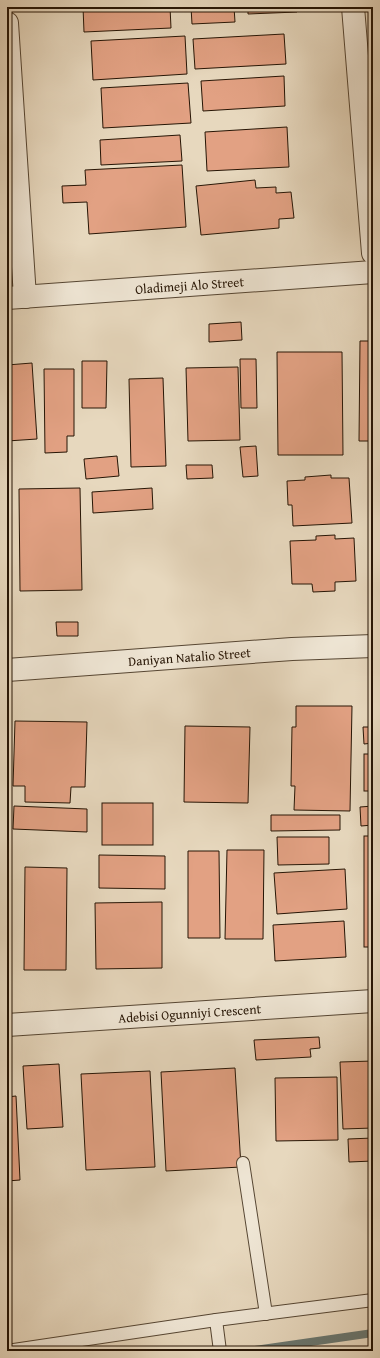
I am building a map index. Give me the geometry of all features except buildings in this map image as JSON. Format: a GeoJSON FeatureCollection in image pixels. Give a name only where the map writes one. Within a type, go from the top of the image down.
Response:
{"type":"FeatureCollection","features":[{"type":"Feature","properties":{"kind":"street"},"geometry":{"type":"LineString","coordinates":[[353,7],[373,253]]}},
{"type":"Feature","properties":{"kind":"street"},"geometry":{"type":"LineString","coordinates":[[7,23],[16,298]]}},
{"type":"Feature","properties":{"kind":"street","name":"Oladimeji Alo Street"},"geometry":{"type":"LineString","coordinates":[[16,298],[373,272]]}},
{"type":"Feature","properties":{"kind":"street","name":"Daniyan Natalio Street"},"geometry":{"type":"LineString","coordinates":[[7,670],[292,649],[373,646]]}},
{"type":"Feature","properties":{"kind":"street","name":"Adebisi Ogunniyi Crescent"},"geometry":{"type":"LineString","coordinates":[[7,1025],[373,1001]]}},
{"type":"Feature","properties":{"kind":"lane"},"geometry":{"type":"LineString","coordinates":[[243,1163],[266,1314]]}},
{"type":"Feature","properties":{"kind":"lane"},"geometry":{"type":"LineString","coordinates":[[7,1351],[216,1320],[373,1300]]}},
{"type":"Feature","properties":{"kind":"lane"},"geometry":{"type":"LineString","coordinates":[[216,1320],[220,1351]]}},
{"type":"Feature","properties":{"kind":"waterway"},"geometry":{"type":"LineString","coordinates":[[255,1350],[373,1333]]}}]}
